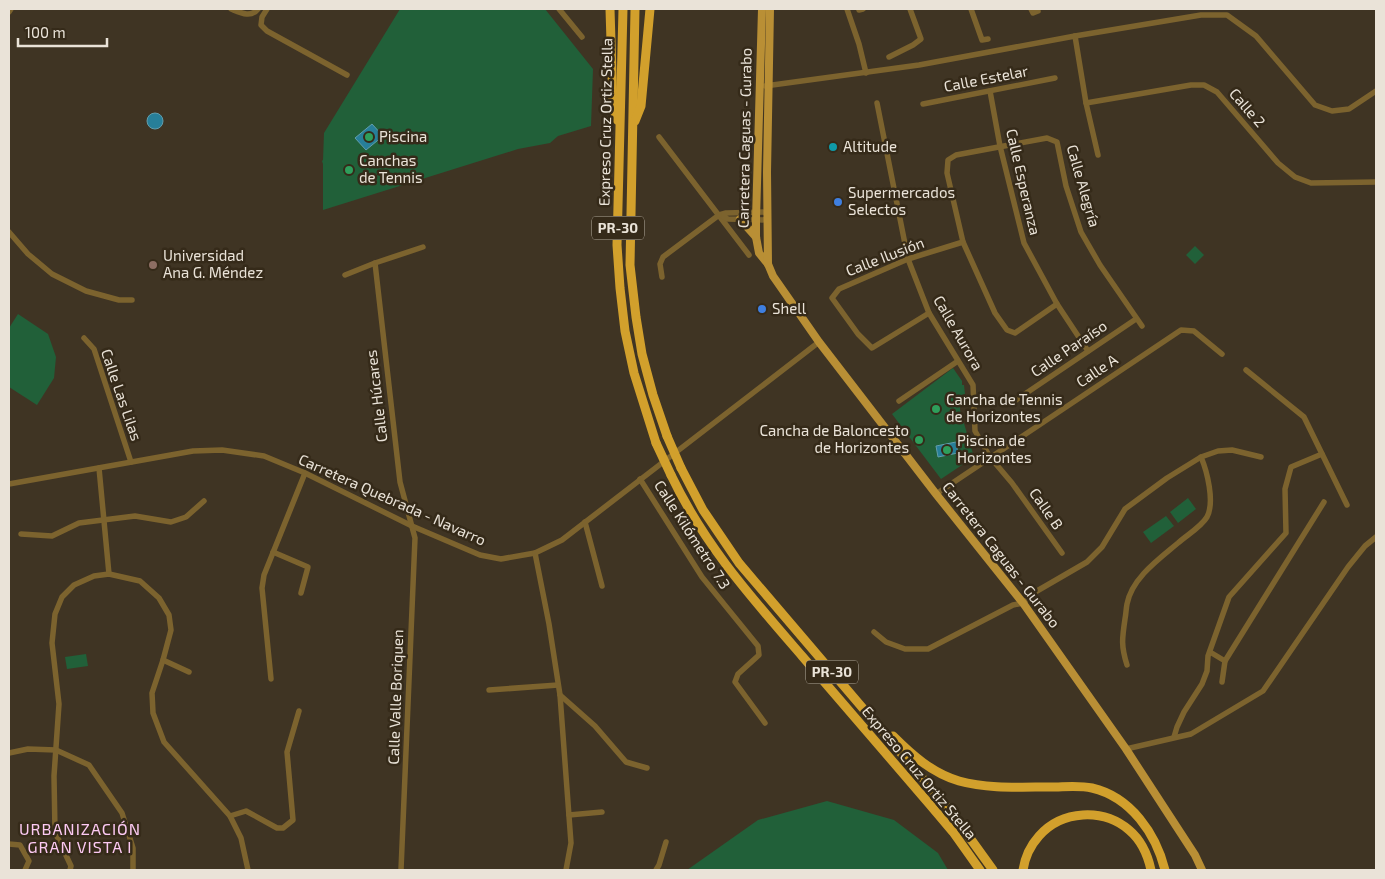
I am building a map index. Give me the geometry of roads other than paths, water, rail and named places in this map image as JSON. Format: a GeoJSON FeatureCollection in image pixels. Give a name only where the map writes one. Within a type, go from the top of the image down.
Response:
{"type":"FeatureCollection","features":[{"type":"Feature","properties":{"kind":"highway"},"geometry":{"type":"LineString","coordinates":[[610,9],[613,106],[620,131]]}},
{"type":"Feature","properties":{"kind":"highway","name":"Expreso Cruz Ortiz Stella"},"geometry":{"type":"LineString","coordinates":[[622,9],[618,245],[621,302],[634,373],[656,443],[692,515],[724,564],[931,806],[980,870]]}},
{"type":"Feature","properties":{"kind":"highway","name":"Expreso Cruz Ortiz Stella"},"geometry":{"type":"LineString","coordinates":[[635,9],[630,265],[639,336],[647,373],[667,436],[681,468],[704,510],[739,563],[942,801],[993,870]]}},
{"type":"Feature","properties":{"kind":"highway"},"geometry":{"type":"LineString","coordinates":[[633,128],[641,106],[650,9]]}},
{"type":"Feature","properties":{"kind":"highway"},"geometry":{"type":"LineString","coordinates":[[856,701],[871,712],[889,733],[915,757],[947,777],[982,786],[1092,788],[1110,796],[1132,810],[1147,828],[1160,853],[1165,870]]}},
{"type":"Feature","properties":{"kind":"highway"},"geometry":{"type":"LineString","coordinates":[[1022,870],[1028,853],[1043,832],[1058,821],[1085,814],[1106,818],[1129,830],[1140,843],[1152,870]]}},
{"type":"Feature","properties":{"kind":"highway"},"geometry":{"type":"LineString","coordinates":[[969,854],[974,870]]}},
{"type":"Feature","properties":{"kind":"main road","name":"Carretera Caguas - Gurabo"},"geometry":{"type":"LineString","coordinates":[[762,9],[756,216],[756,237],[759,253],[819,342],[1023,603],[1126,749],[1195,855],[1202,870]]}},
{"type":"Feature","properties":{"kind":"main road","name":"Carretera Caguas - Gurabo"},"geometry":{"type":"LineString","coordinates":[[768,264],[770,9]]}},
{"type":"Feature","properties":{"kind":"main road"},"geometry":{"type":"LineString","coordinates":[[740,219],[756,237]]}},
{"type":"Feature","properties":{"kind":"street"},"geometry":{"type":"LineString","coordinates":[[231,9],[251,14],[258,9]]}},
{"type":"Feature","properties":{"kind":"street"},"geometry":{"type":"LineString","coordinates":[[267,9],[262,17],[262,25],[266,32],[347,75]]}},
{"type":"Feature","properties":{"kind":"street"},"geometry":{"type":"LineString","coordinates":[[559,9],[582,37]]}},
{"type":"Feature","properties":{"kind":"street"},"geometry":{"type":"LineString","coordinates":[[847,9],[859,44],[866,73]]}},
{"type":"Feature","properties":{"kind":"street"},"geometry":{"type":"LineString","coordinates":[[889,57],[921,39],[910,9]]}},
{"type":"Feature","properties":{"kind":"street"},"geometry":{"type":"LineString","coordinates":[[971,9],[982,40],[988,39]]}},
{"type":"Feature","properties":{"kind":"street"},"geometry":{"type":"LineString","coordinates":[[1031,9],[1033,13],[1038,12]]}},
{"type":"Feature","properties":{"kind":"street"},"geometry":{"type":"LineString","coordinates":[[760,87],[919,65],[1201,15],[1227,15],[1256,36],[1315,105],[1332,111],[1349,109],[1376,91]]}},
{"type":"Feature","properties":{"kind":"street"},"geometry":{"type":"LineString","coordinates":[[1075,36],[1086,102],[1098,155]]}},
{"type":"Feature","properties":{"kind":"street","name":"Calle Estelar"},"geometry":{"type":"LineString","coordinates":[[923,104],[1055,78]]}},
{"type":"Feature","properties":{"kind":"street","name":"Calle 2"},"geometry":{"type":"LineString","coordinates":[[1086,102],[1190,85],[1204,85],[1217,92],[1278,163],[1295,178],[1311,183],[1376,182]]}},
{"type":"Feature","properties":{"kind":"street","name":"Calle Esperanza"},"geometry":{"type":"LineString","coordinates":[[990,91],[1000,146],[1024,243],[1057,304],[1088,351]]}},
{"type":"Feature","properties":{"kind":"street","name":"Calle Aurora"},"geometry":{"type":"LineString","coordinates":[[877,103],[908,259],[930,313],[973,385],[975,431],[990,457]]}},
{"type":"Feature","properties":{"kind":"street"},"geometry":{"type":"LineString","coordinates":[[659,137],[749,255]]}},
{"type":"Feature","properties":{"kind":"street","name":"Calle Alegría"},"geometry":{"type":"LineString","coordinates":[[963,242],[948,173],[948,160],[954,156],[1047,138],[1057,142],[1066,186],[1081,232],[1100,266],[1142,326]]}},
{"type":"Feature","properties":{"kind":"street"},"geometry":{"type":"LineString","coordinates":[[662,277],[660,264],[663,257],[719,215],[726,213],[768,216]]}},
{"type":"Feature","properties":{"kind":"street"},"geometry":{"type":"LineString","coordinates":[[719,215],[728,219],[756,216]]}},
{"type":"Feature","properties":{"kind":"street"},"geometry":{"type":"LineString","coordinates":[[9,232],[28,254],[52,274],[86,291],[119,300],[132,300]]}},
{"type":"Feature","properties":{"kind":"street"},"geometry":{"type":"LineString","coordinates":[[963,242],[995,313],[1007,330],[1015,333],[1057,304]]}},
{"type":"Feature","properties":{"kind":"street","name":"Calle Ilusión"},"geometry":{"type":"LineString","coordinates":[[930,313],[872,348],[858,334],[832,298],[839,288],[908,259],[963,242]]}},
{"type":"Feature","properties":{"kind":"street"},"geometry":{"type":"LineString","coordinates":[[345,275],[423,247]]}},
{"type":"Feature","properties":{"kind":"street","name":"Calle Húcares"},"geometry":{"type":"LineString","coordinates":[[375,263],[400,482],[412,526]]}},
{"type":"Feature","properties":{"kind":"street","name":"Calle Paraíso"},"geometry":{"type":"LineString","coordinates":[[1016,400],[1136,319]]}},
{"type":"Feature","properties":{"kind":"street","name":"Calle A"},"geometry":{"type":"LineString","coordinates":[[936,494],[1181,330],[1194,331],[1222,354]]}},
{"type":"Feature","properties":{"kind":"street","name":"Calle Las Lilas"},"geometry":{"type":"LineString","coordinates":[[84,338],[94,349],[131,462]]}},
{"type":"Feature","properties":{"kind":"street","name":"Carretera Quebrada - Navarro"},"geometry":{"type":"LineString","coordinates":[[9,484],[194,451],[222,450],[264,456],[412,526],[480,555],[501,559],[535,554],[562,540],[819,342]]}},
{"type":"Feature","properties":{"kind":"street"},"geometry":{"type":"LineString","coordinates":[[899,401],[958,360]]}},
{"type":"Feature","properties":{"kind":"street"},"geometry":{"type":"LineString","coordinates":[[1246,370],[1304,417],[1347,505]]}},
{"type":"Feature","properties":{"kind":"street"},"geometry":{"type":"LineString","coordinates":[[874,632],[886,642],[905,648],[928,650],[1013,605],[1023,603],[1037,591],[1087,562],[1102,547],[1125,509],[1167,478],[1201,457],[1218,451],[1232,450],[1261,457]]}},
{"type":"Feature","properties":{"kind":"street"},"geometry":{"type":"LineString","coordinates":[[1174,737],[1184,712],[1202,684],[1207,671],[1210,652],[1230,597],[1286,533],[1285,489],[1291,467],[1322,454]]}},
{"type":"Feature","properties":{"kind":"street","name":"Calle B"},"geometry":{"type":"LineString","coordinates":[[990,457],[1012,482],[1062,553]]}},
{"type":"Feature","properties":{"kind":"street"},"geometry":{"type":"LineString","coordinates":[[1127,665],[1123,652],[1122,637],[1127,604],[1132,591],[1156,561],[1202,523],[1208,515],[1210,504],[1209,484],[1201,457]]}},
{"type":"Feature","properties":{"kind":"street"},"geometry":{"type":"LineString","coordinates":[[99,468],[109,574]]}},
{"type":"Feature","properties":{"kind":"street"},"geometry":{"type":"LineString","coordinates":[[271,679],[262,588],[264,574],[305,474]]}},
{"type":"Feature","properties":{"kind":"street","name":"Calle Kilómetro 7.3"},"geometry":{"type":"LineString","coordinates":[[640,479],[702,578],[758,646],[759,655],[738,674],[735,682],[765,723]]}},
{"type":"Feature","properties":{"kind":"street"},"geometry":{"type":"LineString","coordinates":[[21,534],[52,536],[79,523],[135,516],[171,522],[186,517],[204,501]]}},
{"type":"Feature","properties":{"kind":"street"},"geometry":{"type":"LineString","coordinates":[[1222,682],[1225,661],[1324,502]]}},
{"type":"Feature","properties":{"kind":"street"},"geometry":{"type":"LineString","coordinates":[[585,522],[602,586]]}},
{"type":"Feature","properties":{"kind":"street","name":"Calle Valle Boriquen"},"geometry":{"type":"LineString","coordinates":[[401,870],[415,538],[412,526]]}},
{"type":"Feature","properties":{"kind":"street"},"geometry":{"type":"LineString","coordinates":[[1126,749],[1191,734],[1263,691],[1348,567],[1365,546],[1376,537]]}},
{"type":"Feature","properties":{"kind":"street"},"geometry":{"type":"LineString","coordinates":[[273,552],[308,567],[301,593]]}},
{"type":"Feature","properties":{"kind":"street"},"geometry":{"type":"LineString","coordinates":[[535,554],[549,624],[560,696],[571,843],[566,870]]}},
{"type":"Feature","properties":{"kind":"street"},"geometry":{"type":"LineString","coordinates":[[70,870],[71,866],[55,832],[54,776],[59,704],[52,643],[55,614],[62,596],[74,585],[94,576],[109,574],[140,581],[159,598],[169,615],[171,630],[152,693],[153,713],[164,742],[230,816],[241,838],[248,870]]}},
{"type":"Feature","properties":{"kind":"street"},"geometry":{"type":"LineString","coordinates":[[1210,652],[1225,661]]}},
{"type":"Feature","properties":{"kind":"street"},"geometry":{"type":"LineString","coordinates":[[163,660],[189,672]]}},
{"type":"Feature","properties":{"kind":"street"},"geometry":{"type":"LineString","coordinates":[[489,690],[558,685]]}},
{"type":"Feature","properties":{"kind":"street"},"geometry":{"type":"LineString","coordinates":[[560,696],[595,726],[626,762],[647,768]]}},
{"type":"Feature","properties":{"kind":"street"},"geometry":{"type":"LineString","coordinates":[[230,816],[246,811],[277,828],[283,828],[293,820],[287,752],[298,711]]}},
{"type":"Feature","properties":{"kind":"street"},"geometry":{"type":"LineString","coordinates":[[9,753],[28,749],[56,750],[89,765],[122,813],[133,848],[133,870]]}},
{"type":"Feature","properties":{"kind":"street"},"geometry":{"type":"LineString","coordinates":[[569,815],[602,812]]}},
{"type":"Feature","properties":{"kind":"street"},"geometry":{"type":"LineString","coordinates":[[656,870],[666,842]]}},
{"type":"Feature","properties":{"kind":"street"},"geometry":{"type":"LineString","coordinates":[[9,844],[20,845],[29,861],[25,870]]}},
{"type":"Feature","properties":{"kind":"water"},"geometry":{"type":"Polygon","coordinates":[[[152,113],[158,113],[163,118],[161,127],[152,129],[147,124],[147,118],[152,113]]]}},
{"type":"Feature","properties":{"kind":"water","name":"Piscina"},"geometry":{"type":"Polygon","coordinates":[[[372,124],[383,136],[366,150],[355,138],[372,124]]]}},
{"type":"Feature","properties":{"kind":"water","name":"Piscina de Horizontes"},"geometry":{"type":"Polygon","coordinates":[[[956,442],[958,453],[938,457],[936,446],[956,442]]]}},
{"type":"Feature","properties":{"kind":"place","name":"Piscina"},"geometry":{"type":"Point","coordinates":[369,137]}},
{"type":"Feature","properties":{"kind":"place","name":"Altitude"},"geometry":{"type":"Point","coordinates":[833,147]}},
{"type":"Feature","properties":{"kind":"place","name":"Canchas de Tennis"},"geometry":{"type":"Point","coordinates":[349,170]}},
{"type":"Feature","properties":{"kind":"place","name":"Supermercados Selectos"},"geometry":{"type":"Point","coordinates":[838,202]}},
{"type":"Feature","properties":{"kind":"place","name":"Universidad Ana G. Méndez"},"geometry":{"type":"Point","coordinates":[153,265]}},
{"type":"Feature","properties":{"kind":"place","name":"Shell"},"geometry":{"type":"Point","coordinates":[762,309]}},
{"type":"Feature","properties":{"kind":"place","name":"Cancha de Tennis de Horizontes"},"geometry":{"type":"Point","coordinates":[936,409]}},
{"type":"Feature","properties":{"kind":"place","name":"Cancha de Baloncesto de Horizontes"},"geometry":{"type":"Point","coordinates":[919,440]}},
{"type":"Feature","properties":{"kind":"place","name":"Piscina de Horizontes"},"geometry":{"type":"Point","coordinates":[947,450]}},
{"type":"Feature","properties":{"kind":"district","name":"URBANIZACIÓN GRAN VISTA I"},"geometry":{"type":"Point","coordinates":[80,838]}}]}
